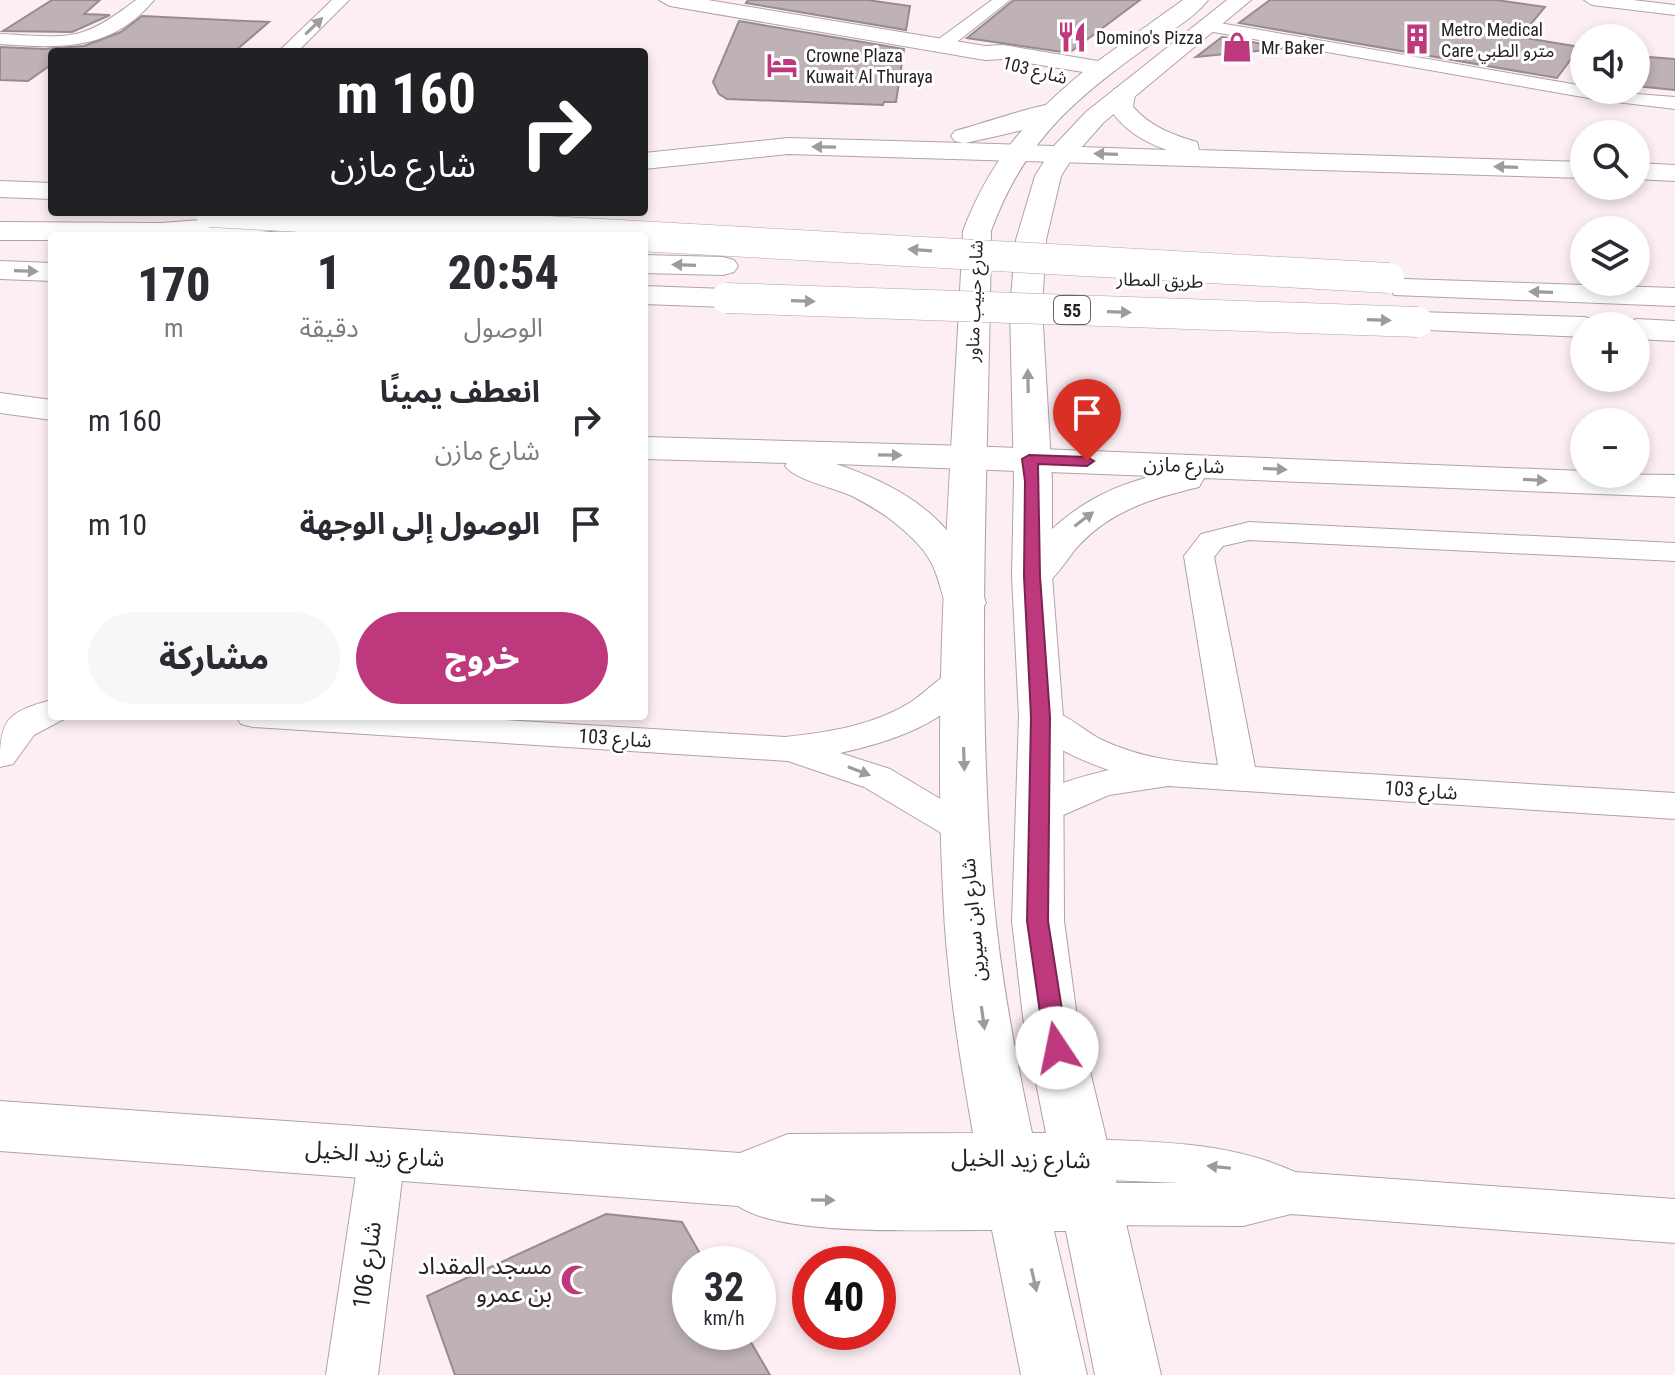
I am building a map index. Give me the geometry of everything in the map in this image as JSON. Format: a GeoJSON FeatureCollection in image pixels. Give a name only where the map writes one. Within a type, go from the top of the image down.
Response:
{"type":"FeatureCollection","features":[{"type":"Feature","properties":{"kind":"main road","name":"شارع 103"},"geometry":{"type":"LineString","coordinates":[[670,0],[942,45],[985,53],[993,60],[1096,76]]}},
{"type":"Feature","properties":{"kind":"main road","name":"شارع حبيب مناور"},"geometry":{"type":"LineString","coordinates":[[967,457],[977,231],[985,202],[1014,151],[1054,108],[1197,0]]}},
{"type":"Feature","properties":{"kind":"main road"},"geometry":{"type":"LineString","coordinates":[[1128,1375],[1050,1017],[1038,921],[1041,717],[1032,576],[1033,481],[1029,459],[1026,308],[1031,240],[1048,176],[1062,153],[1095,117],[1240,0]]}},
{"type":"Feature","properties":{"kind":"main road"},"geometry":{"type":"LineString","coordinates":[[1123,94],[1121,108],[1132,123],[1156,137],[1205,151],[1278,158]]}},
{"type":"Feature","properties":{"kind":"main road"},"geometry":{"type":"LineString","coordinates":[[879,148],[978,133],[1054,108]]}},
{"type":"Feature","properties":{"kind":"main road"},"geometry":{"type":"LineString","coordinates":[[648,161],[788,146],[1278,158],[1570,169]]}},
{"type":"Feature","properties":{"kind":"main road"},"geometry":{"type":"LineString","coordinates":[[1650,172],[1675,173]]}},
{"type":"Feature","properties":{"kind":"main road"},"geometry":{"type":"LineString","coordinates":[[0,189],[48,191]]}},
{"type":"Feature","properties":{"kind":"main road"},"geometry":{"type":"LineString","coordinates":[[0,202],[48,204]]}},
{"type":"Feature","properties":{"kind":"main road"},"geometry":{"type":"LineString","coordinates":[[277,216],[544,232]]}},
{"type":"Feature","properties":{"kind":"main road"},"geometry":{"type":"LineString","coordinates":[[0,231],[161,232],[335,216]]}},
{"type":"Feature","properties":{"kind":"main road"},"geometry":{"type":"LineString","coordinates":[[648,238],[1397,283]]}},
{"type":"Feature","properties":{"kind":"main road"},"geometry":{"type":"LineString","coordinates":[[0,245],[48,246]]}},
{"type":"Feature","properties":{"kind":"main road","name":"طريق المطار"},"geometry":{"type":"LineString","coordinates":[[648,264],[1397,283],[1486,290],[1675,297]]}},
{"type":"Feature","properties":{"kind":"main road"},"geometry":{"type":"LineString","coordinates":[[0,270],[48,272]]}},
{"type":"Feature","properties":{"kind":"main road"},"geometry":{"type":"LineString","coordinates":[[0,297],[48,298]]}},
{"type":"Feature","properties":{"kind":"main road","name":"طريق المطار"},"geometry":{"type":"LineString","coordinates":[[648,297],[1570,327]]}},
{"type":"Feature","properties":{"kind":"main road"},"geometry":{"type":"LineString","coordinates":[[1650,330],[1675,331]]}},
{"type":"Feature","properties":{"kind":"main road"},"geometry":{"type":"LineString","coordinates":[[0,403],[48,409]]}},
{"type":"Feature","properties":{"kind":"main road"},"geometry":{"type":"LineString","coordinates":[[0,427],[48,428]]}},
{"type":"Feature","properties":{"kind":"main road","name":"شارع مازن"},"geometry":{"type":"LineString","coordinates":[[648,448],[1029,459],[1675,486]]}},
{"type":"Feature","properties":{"kind":"main road"},"geometry":{"type":"LineString","coordinates":[[710,451],[779,459],[842,477],[888,499],[926,528],[952,563],[965,603]]}},
{"type":"Feature","properties":{"kind":"main road","name":"شارع ابن سيرين"},"geometry":{"type":"LineString","coordinates":[[967,457],[962,678],[966,831],[976,969],[1012,1180],[1054,1375]]}},
{"type":"Feature","properties":{"kind":"main road"},"geometry":{"type":"LineString","coordinates":[[1032,576],[1080,520],[1113,500],[1148,487],[1229,467]]}},
{"type":"Feature","properties":{"kind":"main road","name":"شارع زيد الخيل"},"geometry":{"type":"LineString","coordinates":[[0,1126],[750,1180],[766,1191],[807,1200],[1012,1180],[1088,1182]]}},
{"type":"Feature","properties":{"kind":"street"},"geometry":{"type":"LineString","coordinates":[[0,39],[63,41],[91,38],[146,0]]}},
{"type":"Feature","properties":{"kind":"street"},"geometry":{"type":"LineString","coordinates":[[291,48],[341,0]]}},
{"type":"Feature","properties":{"kind":"street"},"geometry":{"type":"LineString","coordinates":[[942,45],[1002,0]]}},
{"type":"Feature","properties":{"kind":"street"},"geometry":{"type":"LineString","coordinates":[[1592,0],[1675,10]]}},
{"type":"Feature","properties":{"kind":"street"},"geometry":{"type":"LineString","coordinates":[[1208,26],[1600,94],[1675,103]]}},
{"type":"Feature","properties":{"kind":"street"},"geometry":{"type":"LineString","coordinates":[[1239,779],[1199,566],[1199,556],[1212,540],[1249,531],[1675,552]]}},
{"type":"Feature","properties":{"kind":"street","name":"شارع 103"},"geometry":{"type":"LineString","coordinates":[[317,720],[785,749],[861,739],[893,728],[944,696],[962,678]]}},
{"type":"Feature","properties":{"kind":"street"},"geometry":{"type":"LineString","coordinates":[[0,755],[22,727],[48,713]]}},
{"type":"Feature","properties":{"kind":"street","name":"شارع 103"},"geometry":{"type":"LineString","coordinates":[[1041,717],[1058,731],[1101,754],[1168,774]]}},
{"type":"Feature","properties":{"kind":"street","name":"شارع 103"},"geometry":{"type":"LineString","coordinates":[[785,749],[832,761],[877,778],[966,831]]}},
{"type":"Feature","properties":{"kind":"street","name":"شارع 103"},"geometry":{"type":"LineString","coordinates":[[1038,813],[1061,799],[1112,780],[1168,774],[1675,806]]}},
{"type":"Feature","properties":{"kind":"street","name":"شارع 106"},"geometry":{"type":"LineString","coordinates":[[352,1375],[382,1155]]}},
{"type":"Feature","properties":{"kind":"street","name":"شارع زيد الخيل"},"geometry":{"type":"LineString","coordinates":[[1088,1182],[1243,1205],[1291,1193],[1675,1221]]}},
{"type":"Feature","properties":{"kind":"building"},"geometry":{"type":"Polygon","coordinates":[[[52,0],[100,0],[84,14],[110,15],[72,32],[3,31],[52,0]]]}},
{"type":"Feature","properties":{"kind":"building"},"geometry":{"type":"Polygon","coordinates":[[[748,0],[867,0],[910,6],[906,30],[746,3],[748,0]]]}},
{"type":"Feature","properties":{"kind":"building"},"geometry":{"type":"Polygon","coordinates":[[[1014,0],[1140,0],[1069,53],[967,38],[1014,0]]]}},
{"type":"Feature","properties":{"kind":"building"},"geometry":{"type":"Polygon","coordinates":[[[1270,0],[1496,0],[1545,7],[1520,37],[1570,45],[1570,60],[1557,78],[1239,23],[1270,0]]]}},
{"type":"Feature","properties":{"kind":"building"},"geometry":{"type":"Polygon","coordinates":[[[142,16],[269,22],[239,48],[57,48],[84,46],[121,32],[142,16]]]}},
{"type":"Feature","properties":{"kind":"building"},"geometry":{"type":"Polygon","coordinates":[[[739,21],[904,49],[896,102],[884,102],[883,105],[727,99],[719,94],[713,82],[739,21]]]}},
{"type":"Feature","properties":{"kind":"building"},"geometry":{"type":"Polygon","coordinates":[[[1222,37],[1286,48],[1196,57],[1222,37]]]}},
{"type":"Feature","properties":{"kind":"building"},"geometry":{"type":"Polygon","coordinates":[[[0,47],[48,49],[48,67],[28,81],[0,80],[0,47]]]}},
{"type":"Feature","properties":{"kind":"building"},"geometry":{"type":"Polygon","coordinates":[[[1650,57],[1675,59],[1675,90],[1650,87],[1650,57]]]}},
{"type":"Feature","properties":{"kind":"building","name":"مسجد المقداد بن عمرو"},"geometry":{"type":"Polygon","coordinates":[[[606,1214],[682,1222],[696,1246],[672,1246],[672,1350],[755,1350],[770,1375],[455,1375],[427,1296],[606,1214]]]}},
{"type":"Feature","properties":{"kind":"place","name":"Domino's Pizza"},"geometry":{"type":"Point","coordinates":[1072,37]}},
{"type":"Feature","properties":{"kind":"place","name":"Metro Medical Care مترو الطبي"},"geometry":{"type":"Point","coordinates":[1417,39]}},
{"type":"Feature","properties":{"kind":"place","name":"Mr Baker"},"geometry":{"type":"Point","coordinates":[1237,47]}},
{"type":"Feature","properties":{"kind":"place","name":"Crowne Plaza Kuwait Al Thuraya"},"geometry":{"type":"Point","coordinates":[782,65]}},
{"type":"Feature","properties":{"kind":"place","name":"مسجد المقداد بن عمرو"},"geometry":{"type":"Point","coordinates":[576,1280]}},
{"type":"Feature","properties":{"kind":"route"},"geometry":{"type":"LineString","coordinates":[[1057,1048],[1038,921],[1041,717],[1032,576],[1033,481],[1029,459],[1087,461]]}}]}
